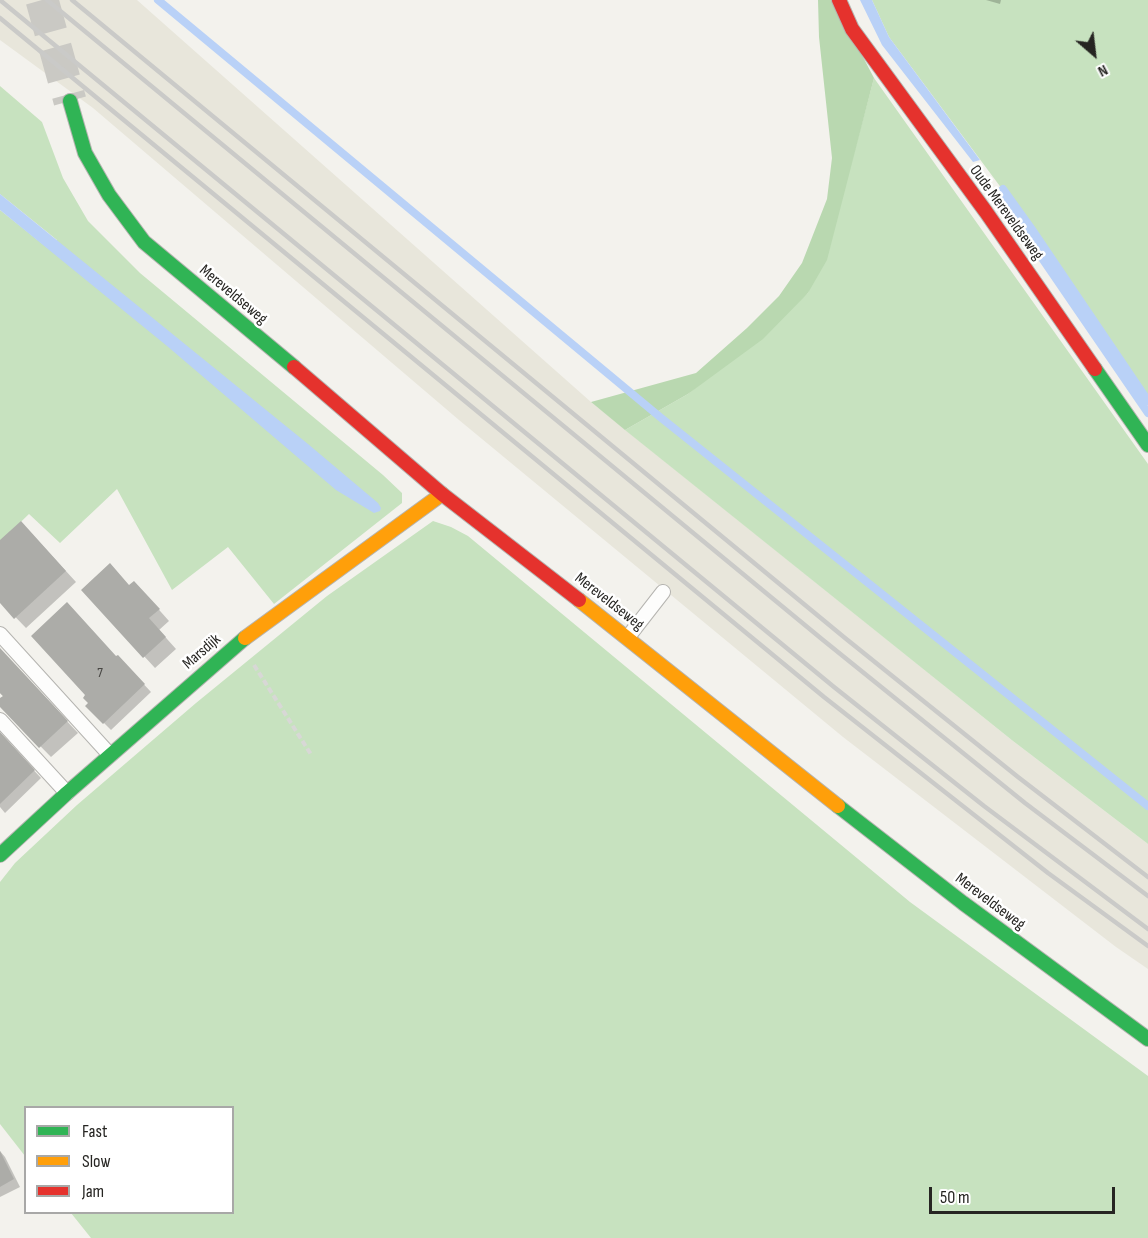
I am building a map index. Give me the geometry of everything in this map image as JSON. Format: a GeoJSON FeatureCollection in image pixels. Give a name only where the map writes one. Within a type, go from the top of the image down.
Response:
{"type":"FeatureCollection","features":[{"type":"Feature","properties":{"kind":"street","name":"Oude Mereveldseweg"},"geometry":{"type":"LineString","coordinates":[[839,0],[852,29],[993,221],[1148,445]]}},
{"type":"Feature","properties":{"kind":"street","name":"Mereveldseweg"},"geometry":{"type":"LineString","coordinates":[[70,101],[86,153],[109,195],[144,242],[329,396],[442,494],[628,637],[864,827],[1148,1039]]}},
{"type":"Feature","properties":{"kind":"street","name":"Marsdijk"},"geometry":{"type":"LineString","coordinates":[[0,855],[239,642],[442,494]]}},
{"type":"Feature","properties":{"kind":"lane"},"geometry":{"type":"LineString","coordinates":[[628,637],[663,592]]}},
{"type":"Feature","properties":{"kind":"lane"},"geometry":{"type":"LineString","coordinates":[[0,634],[110,755]]}},
{"type":"Feature","properties":{"kind":"lane"},"geometry":{"type":"LineString","coordinates":[[0,720],[67,793]]}},
{"type":"Feature","properties":{"kind":"path"},"geometry":{"type":"LineString","coordinates":[[239,642],[312,756]]}},
{"type":"Feature","properties":{"kind":"shaded area"},"geometry":{"type":"Polygon","coordinates":[[[0,0],[137,0],[591,402],[1013,741],[1148,844],[1148,969],[1116,947],[843,737],[459,420],[93,108],[0,40],[0,0]]]}},
{"type":"Feature","properties":{"kind":"green space"},"geometry":{"type":"Polygon","coordinates":[[[818,0],[833,0],[874,78],[827,260],[808,293],[763,339],[688,394],[625,430],[591,402],[696,373],[779,296],[802,263],[827,199],[832,158],[819,37],[818,0]]]}},
{"type":"Feature","properties":{"kind":"green space"},"geometry":{"type":"Polygon","coordinates":[[[872,0],[1148,0],[1148,401],[1031,228],[889,37],[872,0]]]}},
{"type":"Feature","properties":{"kind":"green space"},"geometry":{"type":"Polygon","coordinates":[[[874,78],[1148,464],[1148,844],[1013,741],[625,430],[688,394],[808,293],[850,168],[874,78]]]}},
{"type":"Feature","properties":{"kind":"green space"},"geometry":{"type":"Polygon","coordinates":[[[0,86],[42,122],[63,178],[88,221],[140,273],[402,493],[402,503],[274,604],[228,547],[172,590],[117,489],[60,543],[29,514],[0,542],[0,210],[49,249],[57,240],[0,194],[0,86]]]}},
{"type":"Feature","properties":{"kind":"green space"},"geometry":{"type":"Polygon","coordinates":[[[433,521],[468,536],[910,902],[1148,1076],[1148,1238],[91,1238],[72,1214],[234,1214],[234,1106],[24,1106],[24,1155],[0,1124],[0,882],[15,863],[77,805],[196,703],[327,596],[433,521]]]}},
{"type":"Feature","properties":{"kind":"water"},"geometry":{"type":"Polygon","coordinates":[[[860,0],[872,0],[889,37],[980,160],[973,162],[882,45],[860,0]]]}},
{"type":"Feature","properties":{"kind":"water"},"geometry":{"type":"Polygon","coordinates":[[[0,194],[308,444],[378,503],[380,511],[374,513],[336,490],[167,346],[0,210],[0,194]]]}},
{"type":"Feature","properties":{"kind":"building"},"geometry":{"type":"Polygon","coordinates":[[[21,521],[66,571],[14,619],[0,603],[0,540],[21,521]]]}},
{"type":"Feature","properties":{"kind":"building"},"geometry":{"type":"Polygon","coordinates":[[[110,563],[129,585],[134,581],[160,609],[149,618],[166,637],[143,658],[81,590],[110,563]]]}},
{"type":"Feature","properties":{"kind":"building"},"geometry":{"type":"Polygon","coordinates":[[[67,602],[145,684],[103,724],[85,706],[88,703],[83,698],[85,695],[31,636],[67,602]]]}},
{"type":"Feature","properties":{"kind":"building"},"geometry":{"type":"Polygon","coordinates":[[[0,648],[68,721],[39,748],[0,707],[0,698],[3,696],[0,693],[0,648]]]}},
{"type":"Feature","properties":{"kind":"building"},"geometry":{"type":"Polygon","coordinates":[[[0,732],[35,770],[0,804],[0,732]]]}},
{"type":"Feature","properties":{"kind":"building"},"geometry":{"type":"Polygon","coordinates":[[[0,1151],[14,1179],[0,1187],[0,1151]]]}},
{"type":"Feature","properties":{"kind":"waterway"},"geometry":{"type":"LineString","coordinates":[[158,0],[660,417],[1148,806]]}},
{"type":"Feature","properties":{"kind":"waterway"},"geometry":{"type":"LineString","coordinates":[[1148,401],[1003,189],[998,194],[1148,413]]}},
{"type":"Feature","properties":{"kind":"tunnel"},"geometry":{"type":"LineString","coordinates":[[42,0],[70,101]]}},
{"type":"Feature","properties":{"kind":"railway"},"geometry":{"type":"LineString","coordinates":[[0,0],[834,687],[984,806],[1148,929]]}},
{"type":"Feature","properties":{"kind":"railway"},"geometry":{"type":"LineString","coordinates":[[47,0],[823,640],[1025,803],[1148,896]]}},
{"type":"Feature","properties":{"kind":"railway"},"geometry":{"type":"LineString","coordinates":[[72,0],[845,638],[1018,777],[1148,877]]}},
{"type":"Feature","properties":{"kind":"railway"},"geometry":{"type":"LineString","coordinates":[[0,18],[824,697],[1048,873],[1148,946]]}},
{"type":"Feature","properties":{"kind":"traffic: fast"},"geometry":{"type":"LineString","coordinates":[[70,101],[85,153],[109,195],[144,242],[294,367]]}},
{"type":"Feature","properties":{"kind":"traffic: fast"},"geometry":{"type":"LineString","coordinates":[[1095,369],[1148,445]]}},
{"type":"Feature","properties":{"kind":"traffic: fast"},"geometry":{"type":"LineString","coordinates":[[0,855],[67,793],[245,638]]}},
{"type":"Feature","properties":{"kind":"traffic: fast"},"geometry":{"type":"LineString","coordinates":[[838,806],[963,903],[1148,1039]]}},
{"type":"Feature","properties":{"kind":"traffic: slow"},"geometry":{"type":"LineString","coordinates":[[245,638],[442,494]]}},
{"type":"Feature","properties":{"kind":"traffic: slow"},"geometry":{"type":"LineString","coordinates":[[579,600],[838,806]]}},
{"type":"Feature","properties":{"kind":"traffic: jam"},"geometry":{"type":"LineString","coordinates":[[839,0],[852,29],[986,212],[1095,369]]}},
{"type":"Feature","properties":{"kind":"traffic: jam"},"geometry":{"type":"LineString","coordinates":[[294,367],[442,494],[579,600]]}}]}
